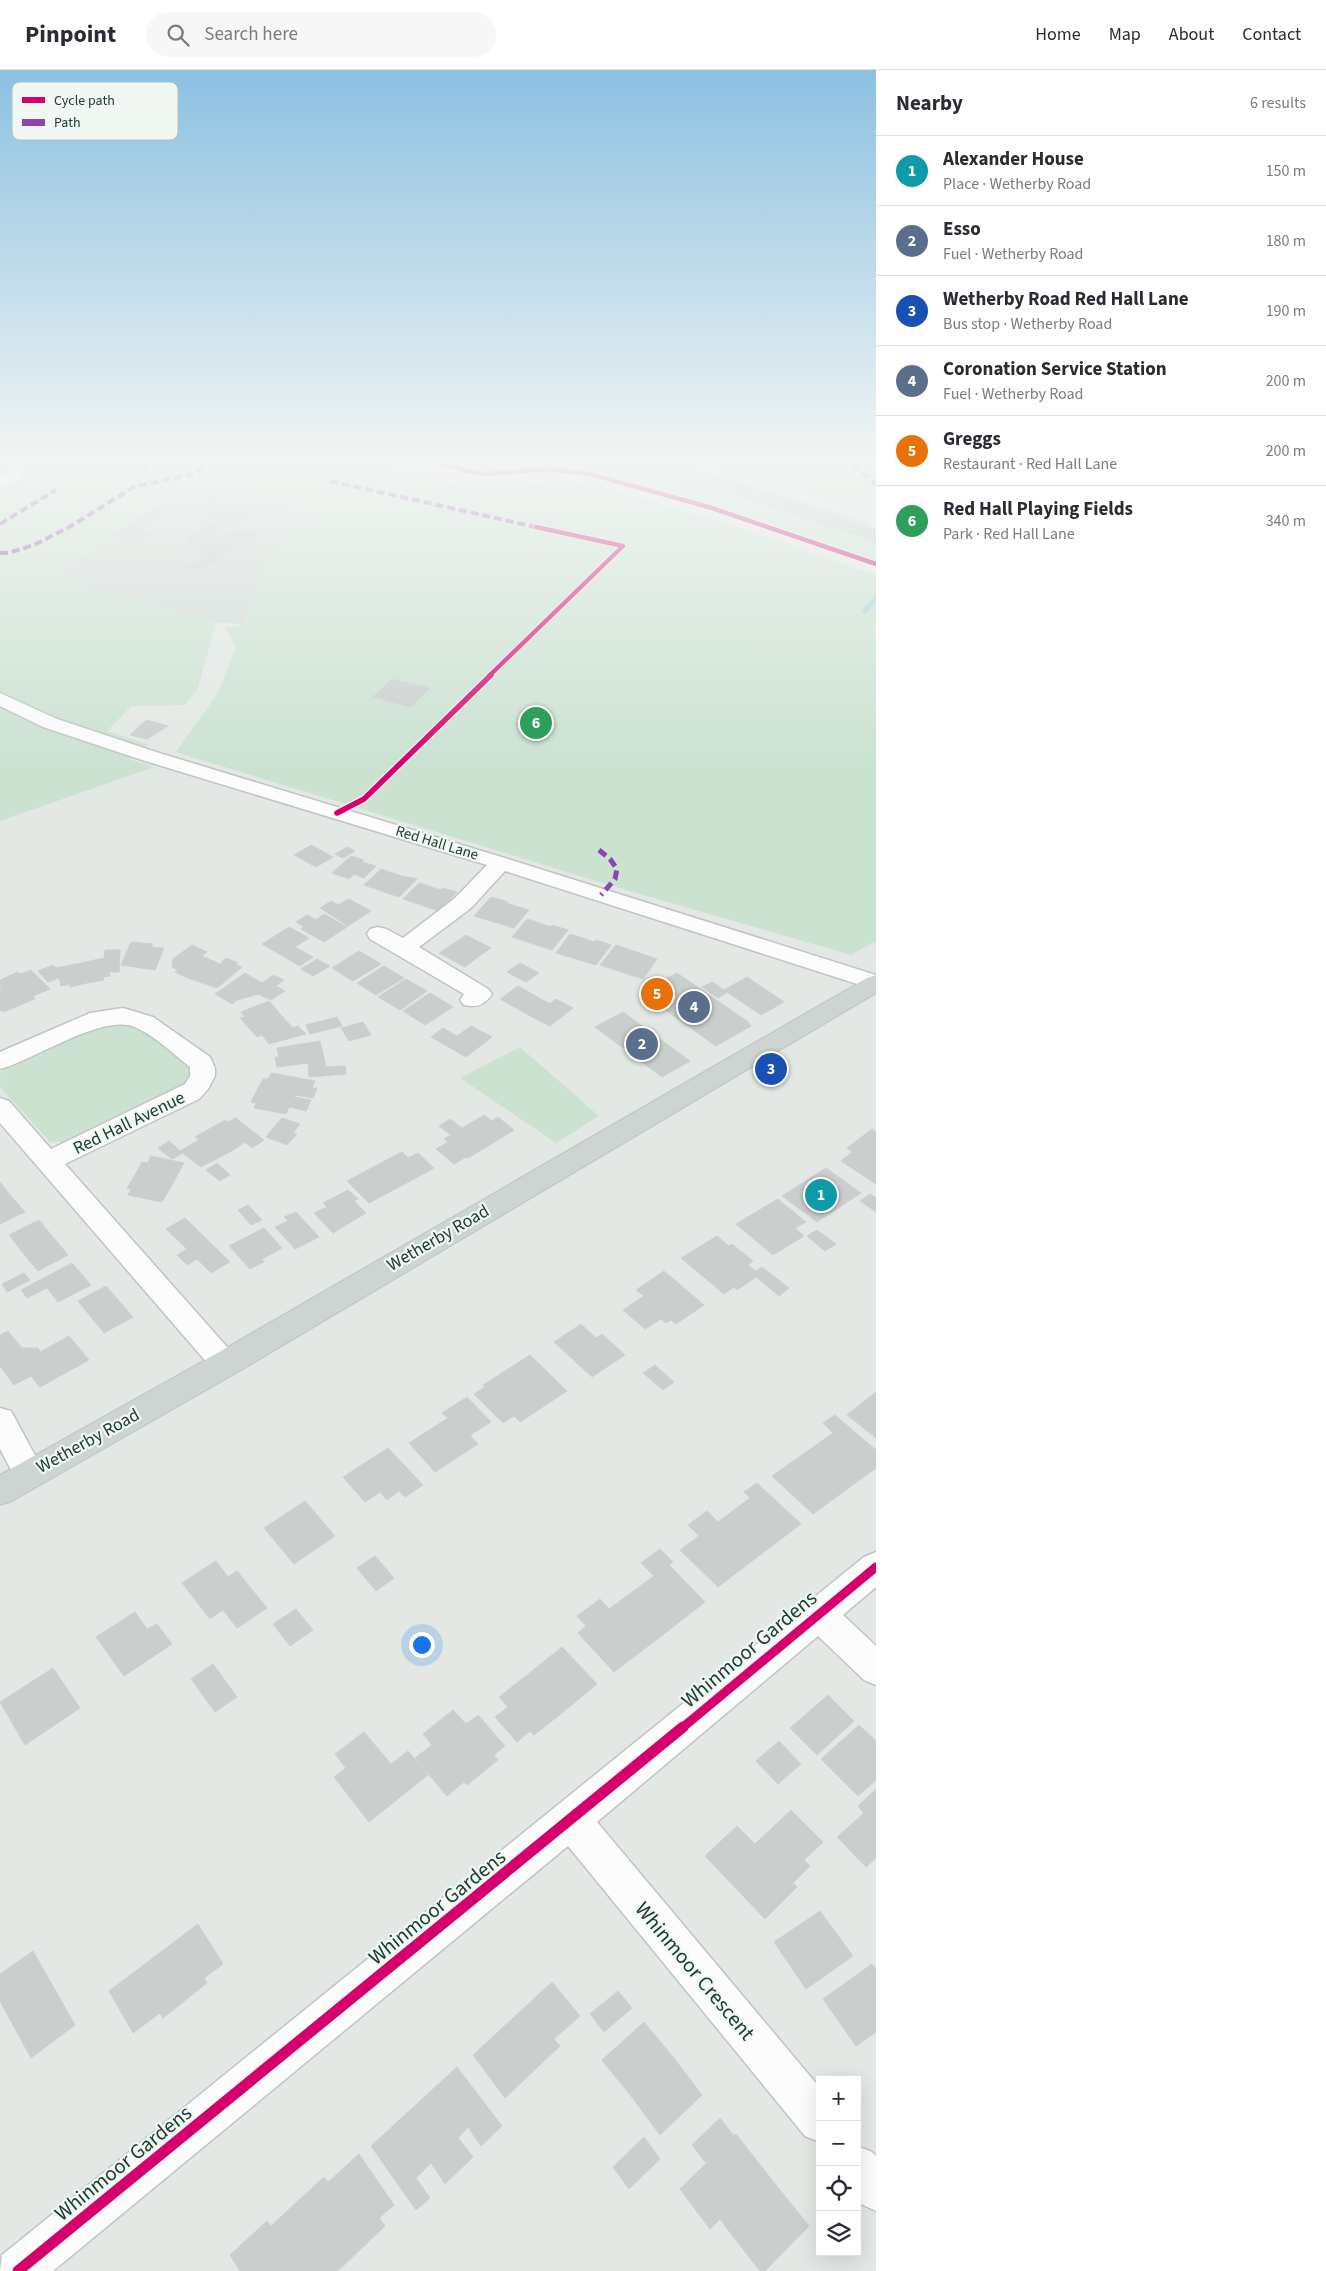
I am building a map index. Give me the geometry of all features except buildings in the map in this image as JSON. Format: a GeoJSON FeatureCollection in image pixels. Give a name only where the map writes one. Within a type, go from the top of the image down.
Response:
{"type":"FeatureCollection","features":[{"type":"Feature","properties":{"kind":"main road","name":"Wetherby Road"},"geometry":{"type":"LineString","coordinates":[[0,1491],[224,1364],[876,983]]}},
{"type":"Feature","properties":{"kind":"street","name":"Red Hall Lane"},"geometry":{"type":"LineString","coordinates":[[0,699],[50,723],[149,756],[501,863],[876,983]]}},
{"type":"Feature","properties":{"kind":"street"},"geometry":{"type":"LineString","coordinates":[[404,948],[463,903],[501,863]]}},
{"type":"Feature","properties":{"kind":"street"},"geometry":{"type":"LineString","coordinates":[[378,934],[480,994],[472,1000]]}},
{"type":"Feature","properties":{"kind":"street","name":"Red Hall Avenue"},"geometry":{"type":"LineString","coordinates":[[0,1061],[98,1018],[123,1016],[145,1022],[201,1063],[204,1070],[203,1079],[190,1094],[48,1161]]}},
{"type":"Feature","properties":{"kind":"street","name":"Red Hall Avenue"},"geometry":{"type":"LineString","coordinates":[[0,1106],[224,1364]]}},
{"type":"Feature","properties":{"kind":"street"},"geometry":{"type":"LineString","coordinates":[[0,1420],[30,1474]]}},
{"type":"Feature","properties":{"kind":"street","name":"Whinmoor Gardens"},"geometry":{"type":"LineString","coordinates":[[18,2271],[571,1820],[876,1567]]}},
{"type":"Feature","properties":{"kind":"street"},"geometry":{"type":"LineString","coordinates":[[819,1614],[876,1669]]}},
{"type":"Feature","properties":{"kind":"street","name":"Whinmoor Crescent"},"geometry":{"type":"LineString","coordinates":[[571,1820],[816,2116]]}},
{"type":"Feature","properties":{"kind":"street"},"geometry":{"type":"LineString","coordinates":[[861,2172],[876,2189]]}},
{"type":"Feature","properties":{"kind":"shaded area"},"geometry":{"type":"Polygon","coordinates":[[[78,560],[269,560],[244,625],[216,622],[80,587],[60,572],[78,560]]]}},
{"type":"Feature","properties":{"kind":"green space"},"geometry":{"type":"Polygon","coordinates":[[[0,560],[78,560],[60,572],[80,587],[216,622],[198,688],[185,705],[131,706],[107,731],[149,745],[129,759],[154,767],[0,821],[0,560]]]}},
{"type":"Feature","properties":{"kind":"green space"},"geometry":{"type":"Polygon","coordinates":[[[269,560],[832,560],[876,575],[876,941],[851,955],[609,885],[176,752],[218,693],[236,646],[225,628],[244,625],[269,560]]]}},
{"type":"Feature","properties":{"kind":"green space"},"geometry":{"type":"Polygon","coordinates":[[[113,1022],[135,1027],[185,1059],[189,1069],[188,1077],[174,1090],[65,1142],[50,1142],[0,1087],[0,1073],[10,1063],[101,1024],[113,1022]]]}},
{"type":"Feature","properties":{"kind":"green space"},"geometry":{"type":"Polygon","coordinates":[[[520,1047],[599,1116],[556,1143],[460,1078],[520,1047]]]}},
{"type":"Feature","properties":{"kind":"waterway"},"geometry":{"type":"LineString","coordinates":[[865,611],[876,598]]}},
{"type":"Feature","properties":{"kind":"marked path"},"geometry":{"type":"LineString","coordinates":[[599,850],[610,859],[617,869],[615,879],[601,895]]}},
{"type":"Feature","properties":{"kind":"cycle path"},"geometry":{"type":"LineString","coordinates":[[337,813],[364,799],[609,560]]}},
{"type":"Feature","properties":{"kind":"cycle path"},"geometry":{"type":"LineString","coordinates":[[863,560],[876,564]]}},
{"type":"Feature","properties":{"kind":"cycle path"},"geometry":{"type":"LineString","coordinates":[[18,2271],[571,1820],[876,1567]]}},
{"type":"Feature","properties":{"kind":"place","name":"Red Hall Playing Fields"},"geometry":{"type":"Point","coordinates":[536,723]}},
{"type":"Feature","properties":{"kind":"place","name":"Greggs"},"geometry":{"type":"Point","coordinates":[657,994]}},
{"type":"Feature","properties":{"kind":"place","name":"Coronation Service Station"},"geometry":{"type":"Point","coordinates":[694,1007]}},
{"type":"Feature","properties":{"kind":"place","name":"Esso"},"geometry":{"type":"Point","coordinates":[642,1044]}},
{"type":"Feature","properties":{"kind":"place","name":"Wetherby Road Red Hall Lane"},"geometry":{"type":"Point","coordinates":[771,1069]}},
{"type":"Feature","properties":{"kind":"place","name":"Alexander House"},"geometry":{"type":"Point","coordinates":[821,1195]}}]}
